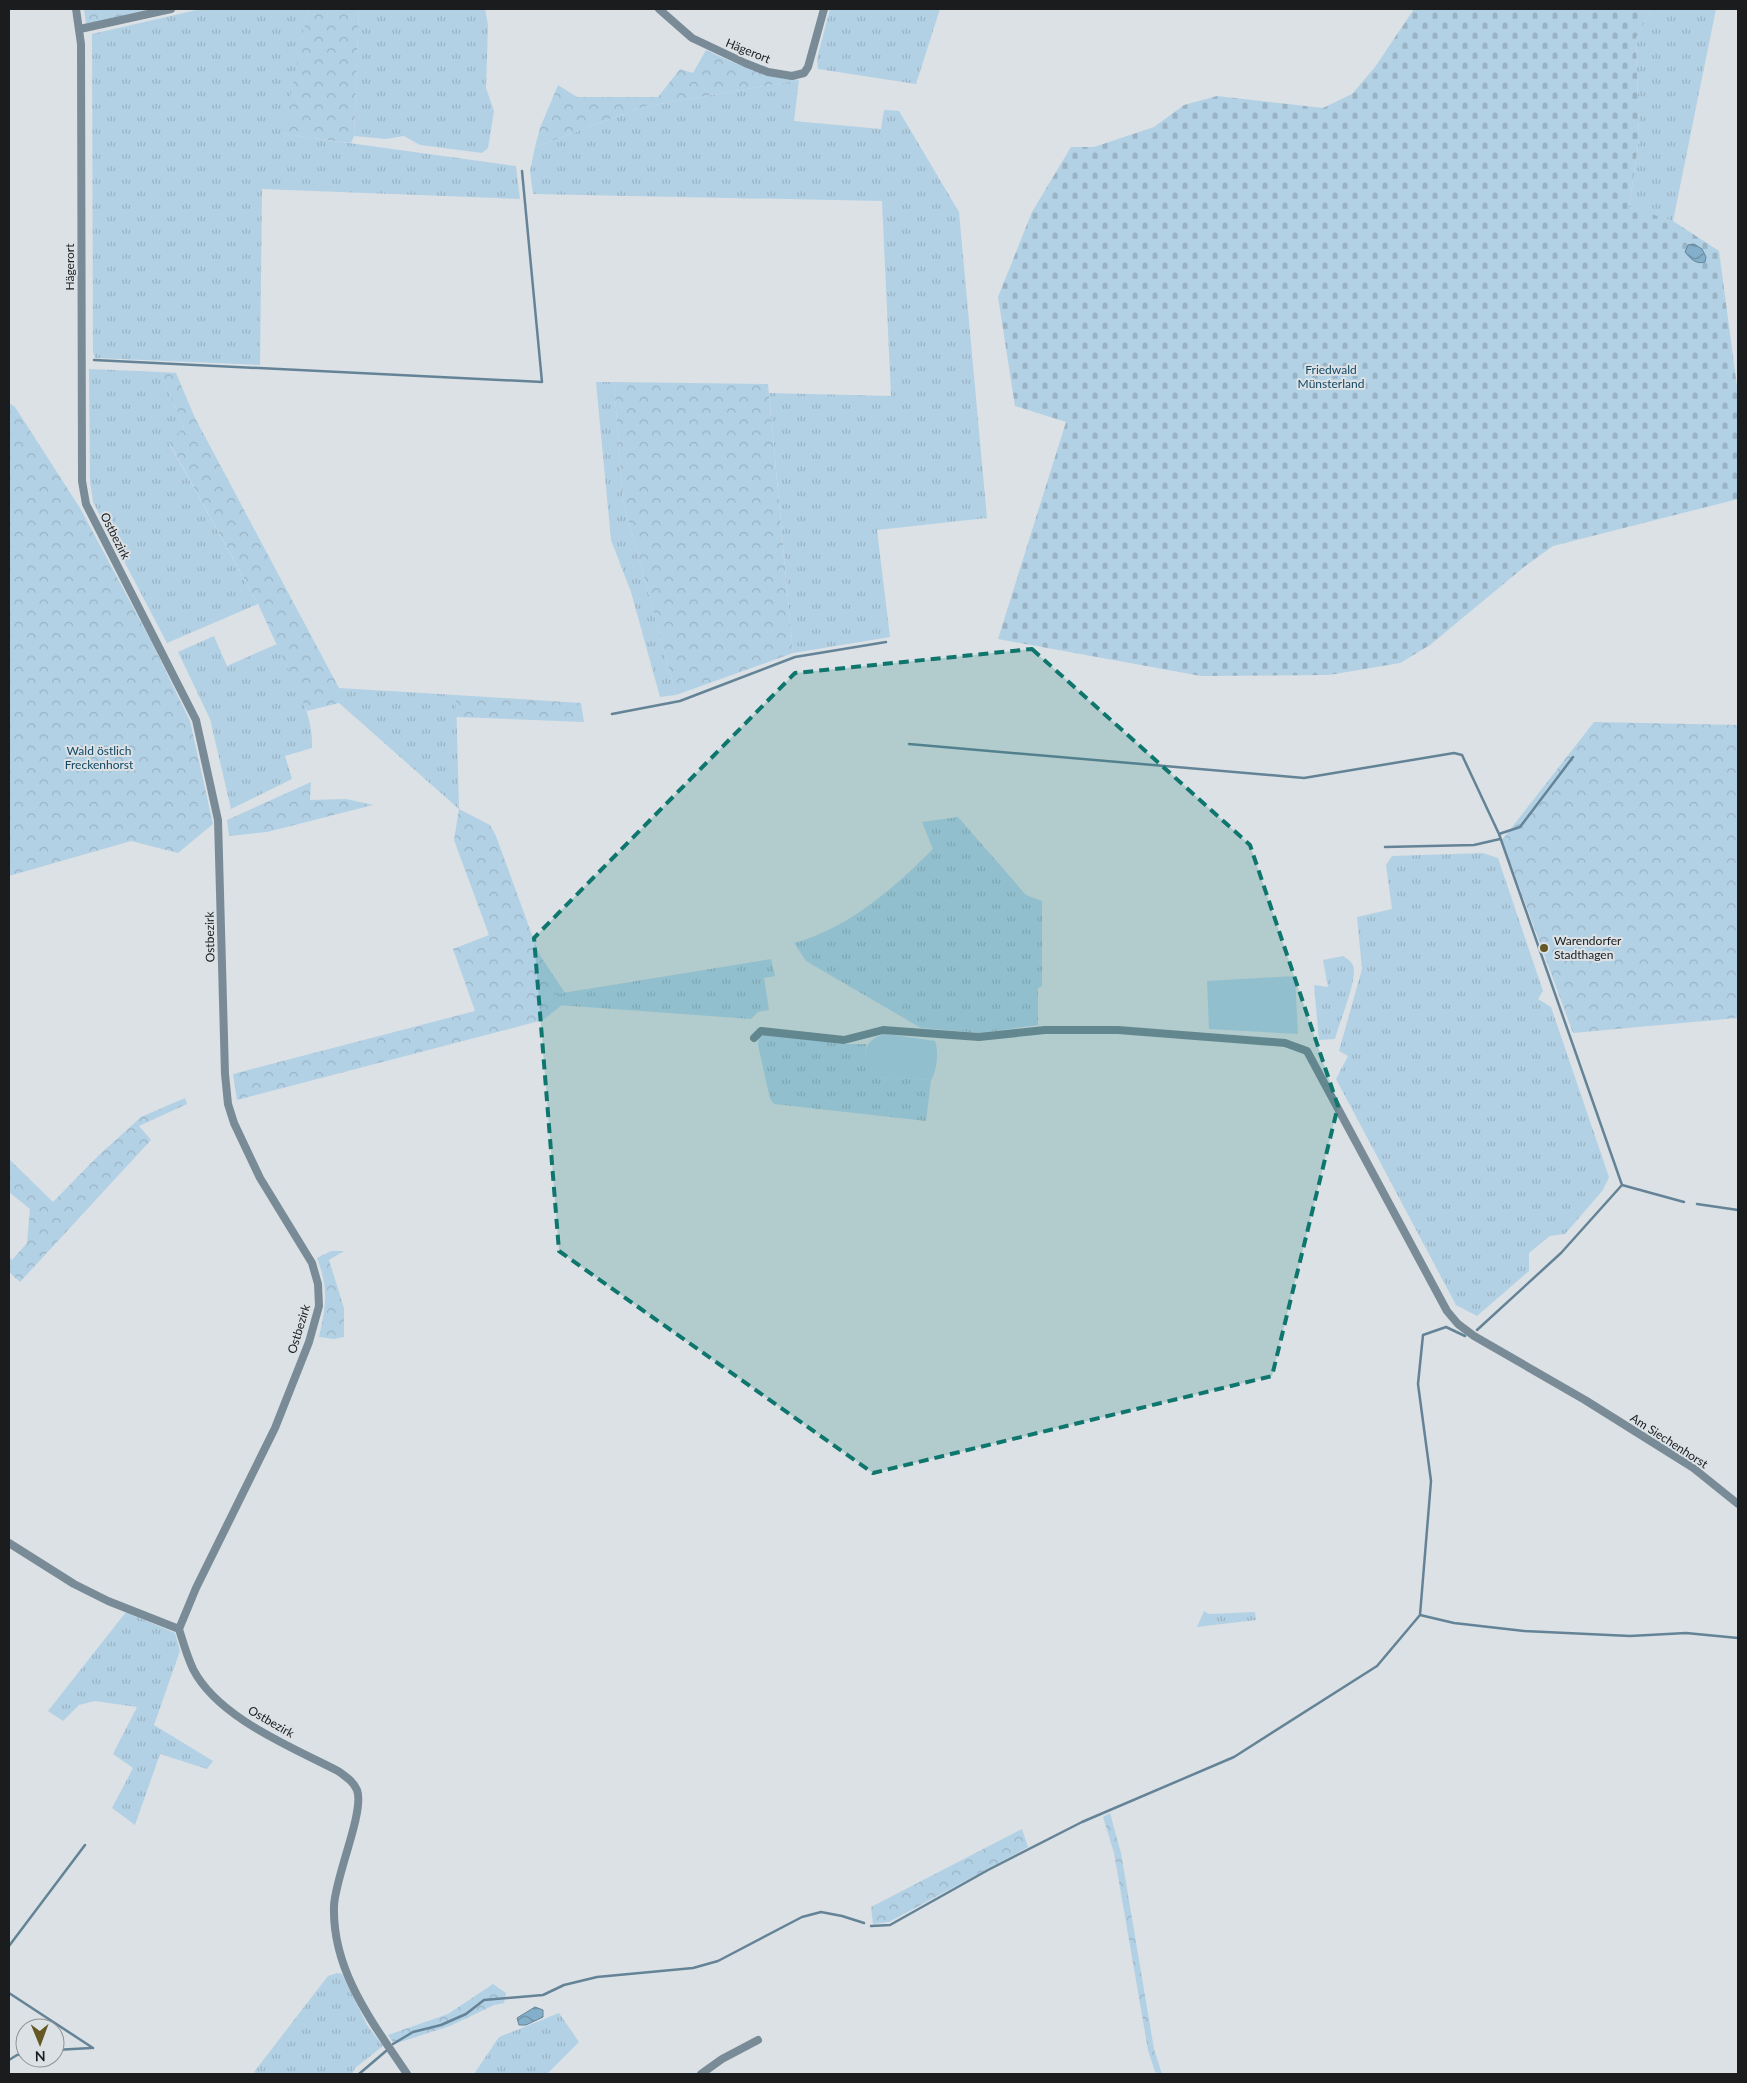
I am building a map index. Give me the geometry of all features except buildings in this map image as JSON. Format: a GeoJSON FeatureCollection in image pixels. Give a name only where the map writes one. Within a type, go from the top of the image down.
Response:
{"type":"FeatureCollection","features":[{"type":"Feature","properties":{"kind":"street","name":"Hägerort"},"geometry":{"type":"LineString","coordinates":[[76,9],[80,29],[82,481],[86,504]]}},
{"type":"Feature","properties":{"kind":"street"},"geometry":{"type":"LineString","coordinates":[[80,29],[171,9]]}},
{"type":"Feature","properties":{"kind":"street","name":"Hägerort"},"geometry":{"type":"LineString","coordinates":[[659,9],[692,38],[744,63],[768,72],[792,76],[804,73],[808,67],[824,9]]}},
{"type":"Feature","properties":{"kind":"street","name":"Ostbezirk"},"geometry":{"type":"LineString","coordinates":[[86,504],[196,720],[218,820],[224,1074],[228,1104],[249,1158],[312,1263],[318,1284],[318,1306],[312,1332],[275,1428],[196,1588],[180,1629],[194,1670],[220,1702],[244,1720],[338,1771],[351,1780],[357,1791],[358,1808],[337,1883],[334,1904],[337,1947],[354,1991],[408,2074]]}},
{"type":"Feature","properties":{"kind":"street","name":"Am Siechenhorst"},"geometry":{"type":"LineString","coordinates":[[754,1038],[761,1031],[844,1040],[883,1030],[979,1038],[1044,1030],[1118,1030],[1285,1043],[1307,1051],[1447,1311],[1458,1324],[1474,1336],[1585,1400],[1692,1467],[1738,1504]]}},
{"type":"Feature","properties":{"kind":"street"},"geometry":{"type":"LineString","coordinates":[[9,1543],[74,1584],[108,1601],[180,1629]]}},
{"type":"Feature","properties":{"kind":"street"},"geometry":{"type":"LineString","coordinates":[[701,2074],[722,2059],[758,2040]]}},
{"type":"Feature","properties":{"kind":"highlighted area"},"geometry":{"type":"Polygon","coordinates":[[[1032,649],[1250,845],[1338,1106],[1272,1376],[873,1473],[559,1251],[534,938],[795,673],[1032,649]]]}},
{"type":"Feature","properties":{"kind":"green space"},"geometry":{"type":"Polygon","coordinates":[[[84,9],[156,9],[86,24],[84,9]]]}},
{"type":"Feature","properties":{"kind":"green space"},"geometry":{"type":"Polygon","coordinates":[[[201,9],[308,9],[284,134],[516,166],[520,199],[262,189],[260,365],[95,358],[93,352],[92,34],[201,9]]]}},
{"type":"Feature","properties":{"kind":"green space"},"geometry":{"type":"Polygon","coordinates":[[[308,9],[359,9],[354,136],[351,143],[283,134],[308,9]]]}},
{"type":"Feature","properties":{"kind":"green space"},"geometry":{"type":"Polygon","coordinates":[[[359,9],[485,9],[488,25],[486,88],[494,111],[488,148],[482,153],[420,145],[404,136],[386,139],[354,136],[359,9]]]}},
{"type":"Feature","properties":{"kind":"green space"},"geometry":{"type":"Polygon","coordinates":[[[830,9],[940,9],[916,84],[818,69],[817,59],[830,9]]]}},
{"type":"Feature","properties":{"kind":"green space","name":"Friedwald Münsterland"},"geometry":{"type":"Polygon","coordinates":[[[1414,9],[1652,9],[1636,38],[1639,139],[1629,207],[1673,221],[1719,251],[1738,394],[1738,499],[1553,546],[1524,567],[1430,645],[1400,663],[1329,675],[1201,676],[998,639],[1066,422],[1015,406],[998,297],[1032,212],[1071,147],[1094,147],[1154,127],[1184,105],[1217,96],[1323,108],[1352,94],[1375,67],[1414,9]]]}},
{"type":"Feature","properties":{"kind":"green space"},"geometry":{"type":"Polygon","coordinates":[[[1652,9],[1716,9],[1673,221],[1629,208],[1639,139],[1636,38],[1652,9]]]}},
{"type":"Feature","properties":{"kind":"green space"},"geometry":{"type":"Polygon","coordinates":[[[706,50],[751,69],[799,80],[643,107],[535,147],[540,128],[558,85],[577,97],[658,97],[680,69],[693,73],[706,50]]]}},
{"type":"Feature","properties":{"kind":"green space"},"geometry":{"type":"Polygon","coordinates":[[[799,80],[794,121],[881,129],[884,110],[899,111],[959,212],[987,518],[877,530],[890,637],[793,653],[769,393],[891,396],[882,201],[533,194],[530,171],[535,147],[643,107],[799,80]]]}},
{"type":"Feature","properties":{"kind":"green space"},"geometry":{"type":"Polygon","coordinates":[[[89,369],[160,372],[184,427],[169,443],[258,604],[167,643],[93,502],[90,480],[89,369]]]}},
{"type":"Feature","properties":{"kind":"green space"},"geometry":{"type":"Polygon","coordinates":[[[160,372],[176,373],[195,418],[339,688],[339,703],[307,711],[258,604],[169,442],[184,427],[160,372]]]}},
{"type":"Feature","properties":{"kind":"green space"},"geometry":{"type":"Polygon","coordinates":[[[596,382],[614,382],[623,500],[676,695],[660,697],[631,592],[611,540],[596,382]]]}},
{"type":"Feature","properties":{"kind":"green space"},"geometry":{"type":"Polygon","coordinates":[[[614,382],[768,384],[793,653],[676,695],[623,500],[614,382]]]}},
{"type":"Feature","properties":{"kind":"green space","name":"Wald östlich Freckenhorst"},"geometry":{"type":"Polygon","coordinates":[[[9,403],[15,407],[80,508],[150,639],[190,721],[213,824],[178,853],[131,841],[9,876],[9,403]]]}},
{"type":"Feature","properties":{"kind":"green space"},"geometry":{"type":"Polygon","coordinates":[[[214,636],[227,666],[277,644],[300,694],[312,735],[312,748],[285,756],[292,779],[231,809],[210,719],[178,652],[214,636]]]}},
{"type":"Feature","properties":{"kind":"green space"},"geometry":{"type":"Polygon","coordinates":[[[339,688],[456,695],[459,809],[339,703],[339,688]]]}},
{"type":"Feature","properties":{"kind":"green space"},"geometry":{"type":"Polygon","coordinates":[[[456,695],[581,703],[584,722],[456,717],[456,695]]]}},
{"type":"Feature","properties":{"kind":"green space"},"geometry":{"type":"Polygon","coordinates":[[[1594,722],[1738,725],[1737,1018],[1573,1033],[1502,840],[1594,722]]]}},
{"type":"Feature","properties":{"kind":"green space"},"geometry":{"type":"Polygon","coordinates":[[[311,782],[310,800],[346,799],[373,805],[267,832],[229,836],[227,820],[311,782]]]}},
{"type":"Feature","properties":{"kind":"green space"},"geometry":{"type":"Polygon","coordinates":[[[459,809],[490,825],[496,836],[539,954],[565,993],[544,996],[544,1004],[562,1005],[543,1020],[237,1100],[233,1074],[475,1011],[453,949],[489,935],[454,840],[459,809]]]}},
{"type":"Feature","properties":{"kind":"green space"},"geometry":{"type":"Polygon","coordinates":[[[958,817],[1026,895],[1042,901],[1042,986],[1038,988],[1038,1025],[981,1033],[921,1028],[806,961],[794,943],[814,936],[852,917],[870,905],[918,864],[933,849],[922,822],[958,817]]]}},
{"type":"Feature","properties":{"kind":"green space"},"geometry":{"type":"Polygon","coordinates":[[[1483,853],[1498,858],[1543,991],[1538,999],[1551,1007],[1609,1177],[1603,1190],[1565,1234],[1550,1236],[1529,1253],[1529,1271],[1477,1316],[1456,1305],[1336,1079],[1348,1056],[1339,1051],[1362,969],[1357,917],[1392,909],[1386,865],[1392,856],[1483,853]]]}},
{"type":"Feature","properties":{"kind":"green space"},"geometry":{"type":"Polygon","coordinates":[[[1343,956],[1354,968],[1349,995],[1335,1039],[1319,1040],[1314,985],[1328,987],[1323,960],[1343,956]]]}},
{"type":"Feature","properties":{"kind":"green space"},"geometry":{"type":"Polygon","coordinates":[[[771,959],[775,976],[764,978],[769,1010],[758,1012],[751,1019],[544,1004],[544,996],[771,959]]]}},
{"type":"Feature","properties":{"kind":"green space"},"geometry":{"type":"Polygon","coordinates":[[[1295,976],[1298,1034],[1209,1029],[1207,981],[1295,976]]]}},
{"type":"Feature","properties":{"kind":"green space"},"geometry":{"type":"Polygon","coordinates":[[[764,1034],[844,1044],[867,1044],[865,1053],[869,1073],[877,1077],[931,1080],[926,1121],[774,1104],[770,1099],[758,1045],[759,1038],[764,1034]]]}},
{"type":"Feature","properties":{"kind":"green space"},"geometry":{"type":"Polygon","coordinates":[[[886,1034],[935,1041],[937,1061],[931,1080],[877,1077],[869,1073],[865,1053],[869,1043],[873,1039],[886,1034]]]}},
{"type":"Feature","properties":{"kind":"green space"},"geometry":{"type":"Polygon","coordinates":[[[185,1098],[187,1104],[139,1126],[151,1140],[20,1282],[9,1272],[9,1257],[12,1260],[27,1243],[30,1209],[9,1192],[9,1159],[53,1202],[98,1156],[141,1117],[185,1098]]]}},
{"type":"Feature","properties":{"kind":"green space"},"geometry":{"type":"Polygon","coordinates":[[[331,1251],[344,1251],[329,1260],[344,1308],[344,1337],[334,1339],[319,1337],[325,1288],[317,1258],[331,1251]]]}},
{"type":"Feature","properties":{"kind":"green space"},"geometry":{"type":"Polygon","coordinates":[[[1204,1611],[1209,1614],[1255,1612],[1256,1620],[1197,1627],[1204,1611]]]}},
{"type":"Feature","properties":{"kind":"green space"},"geometry":{"type":"Polygon","coordinates":[[[126,1612],[175,1633],[180,1651],[154,1725],[213,1761],[207,1769],[160,1754],[135,1825],[112,1808],[133,1768],[113,1754],[137,1707],[95,1701],[79,1705],[63,1721],[48,1711],[126,1612]]]}},
{"type":"Feature","properties":{"kind":"green space"},"geometry":{"type":"Polygon","coordinates":[[[1110,1813],[1121,1853],[1154,2049],[1162,2074],[1155,2072],[1148,2050],[1114,1853],[1103,1817],[1110,1813]]]}},
{"type":"Feature","properties":{"kind":"green space"},"geometry":{"type":"Polygon","coordinates":[[[1022,1829],[1028,1847],[889,1922],[873,1924],[871,1907],[1022,1829]]]}},
{"type":"Feature","properties":{"kind":"green space"},"geometry":{"type":"Polygon","coordinates":[[[337,1973],[342,1974],[367,2025],[383,2046],[355,2068],[352,2074],[258,2074],[254,2072],[328,1976],[337,1973]]]}},
{"type":"Feature","properties":{"kind":"green space"},"geometry":{"type":"Polygon","coordinates":[[[493,1984],[506,1993],[504,2003],[494,2005],[450,2026],[394,2044],[388,2035],[448,2014],[493,1984]]]}},
{"type":"Feature","properties":{"kind":"green space"},"geometry":{"type":"Polygon","coordinates":[[[559,2013],[579,2042],[547,2074],[474,2074],[499,2037],[559,2013]]]}},
{"type":"Feature","properties":{"kind":"water"},"geometry":{"type":"Polygon","coordinates":[[[1694,244],[1702,249],[1706,257],[1705,262],[1696,262],[1685,252],[1688,245],[1694,244]]]}},
{"type":"Feature","properties":{"kind":"water"},"geometry":{"type":"Polygon","coordinates":[[[535,2007],[543,2010],[543,2017],[526,2025],[519,2025],[517,2018],[535,2007]]]}},
{"type":"Feature","properties":{"kind":"waterway"},"geometry":{"type":"LineString","coordinates":[[94,360],[542,382],[522,171]]}},
{"type":"Feature","properties":{"kind":"waterway"},"geometry":{"type":"LineString","coordinates":[[612,714],[680,701],[795,657],[886,642]]}},
{"type":"Feature","properties":{"kind":"waterway"},"geometry":{"type":"LineString","coordinates":[[909,744],[1304,778],[1454,753],[1462,755],[1499,834],[1622,1185]]}},
{"type":"Feature","properties":{"kind":"waterway"},"geometry":{"type":"LineString","coordinates":[[1499,834],[1520,827],[1573,757]]}},
{"type":"Feature","properties":{"kind":"waterway"},"geometry":{"type":"LineString","coordinates":[[1385,847],[1474,845],[1500,839]]}},
{"type":"Feature","properties":{"kind":"waterway"},"geometry":{"type":"LineString","coordinates":[[1622,1185],[1684,1202]]}},
{"type":"Feature","properties":{"kind":"waterway"},"geometry":{"type":"LineString","coordinates":[[1477,1330],[1561,1253],[1622,1185]]}},
{"type":"Feature","properties":{"kind":"waterway"},"geometry":{"type":"LineString","coordinates":[[1697,1204],[1738,1210]]}},
{"type":"Feature","properties":{"kind":"waterway"},"geometry":{"type":"LineString","coordinates":[[871,1926],[890,1925],[988,1870],[1082,1822],[1234,1757],[1377,1666],[1420,1615],[1431,1481],[1418,1384],[1423,1335],[1446,1327],[1465,1336]]}},
{"type":"Feature","properties":{"kind":"waterway"},"geometry":{"type":"LineString","coordinates":[[1420,1615],[1454,1623],[1524,1631],[1630,1636],[1686,1633],[1738,1638]]}},
{"type":"Feature","properties":{"kind":"waterway"},"geometry":{"type":"LineString","coordinates":[[9,1946],[85,1845]]}},
{"type":"Feature","properties":{"kind":"waterway"},"geometry":{"type":"LineString","coordinates":[[393,2044],[413,2032],[441,2025],[466,2014],[484,2000],[543,1995],[564,1985],[597,1977],[693,1968],[718,1961],[802,1917],[821,1912],[864,1923]]}},
{"type":"Feature","properties":{"kind":"waterway"},"geometry":{"type":"LineString","coordinates":[[9,1993],[93,2048]]}},
{"type":"Feature","properties":{"kind":"waterway"},"geometry":{"type":"LineString","coordinates":[[65,2049],[91,2048]]}},
{"type":"Feature","properties":{"kind":"waterway"},"geometry":{"type":"LineString","coordinates":[[359,2074],[386,2051]]}},
{"type":"Feature","properties":{"kind":"waterway"},"geometry":{"type":"LineString","coordinates":[[9,2060],[15,2056]]}},
{"type":"Feature","properties":{"kind":"place","name":"Warendorfer Stadthagen"},"geometry":{"type":"Point","coordinates":[1544,948]}}]}
